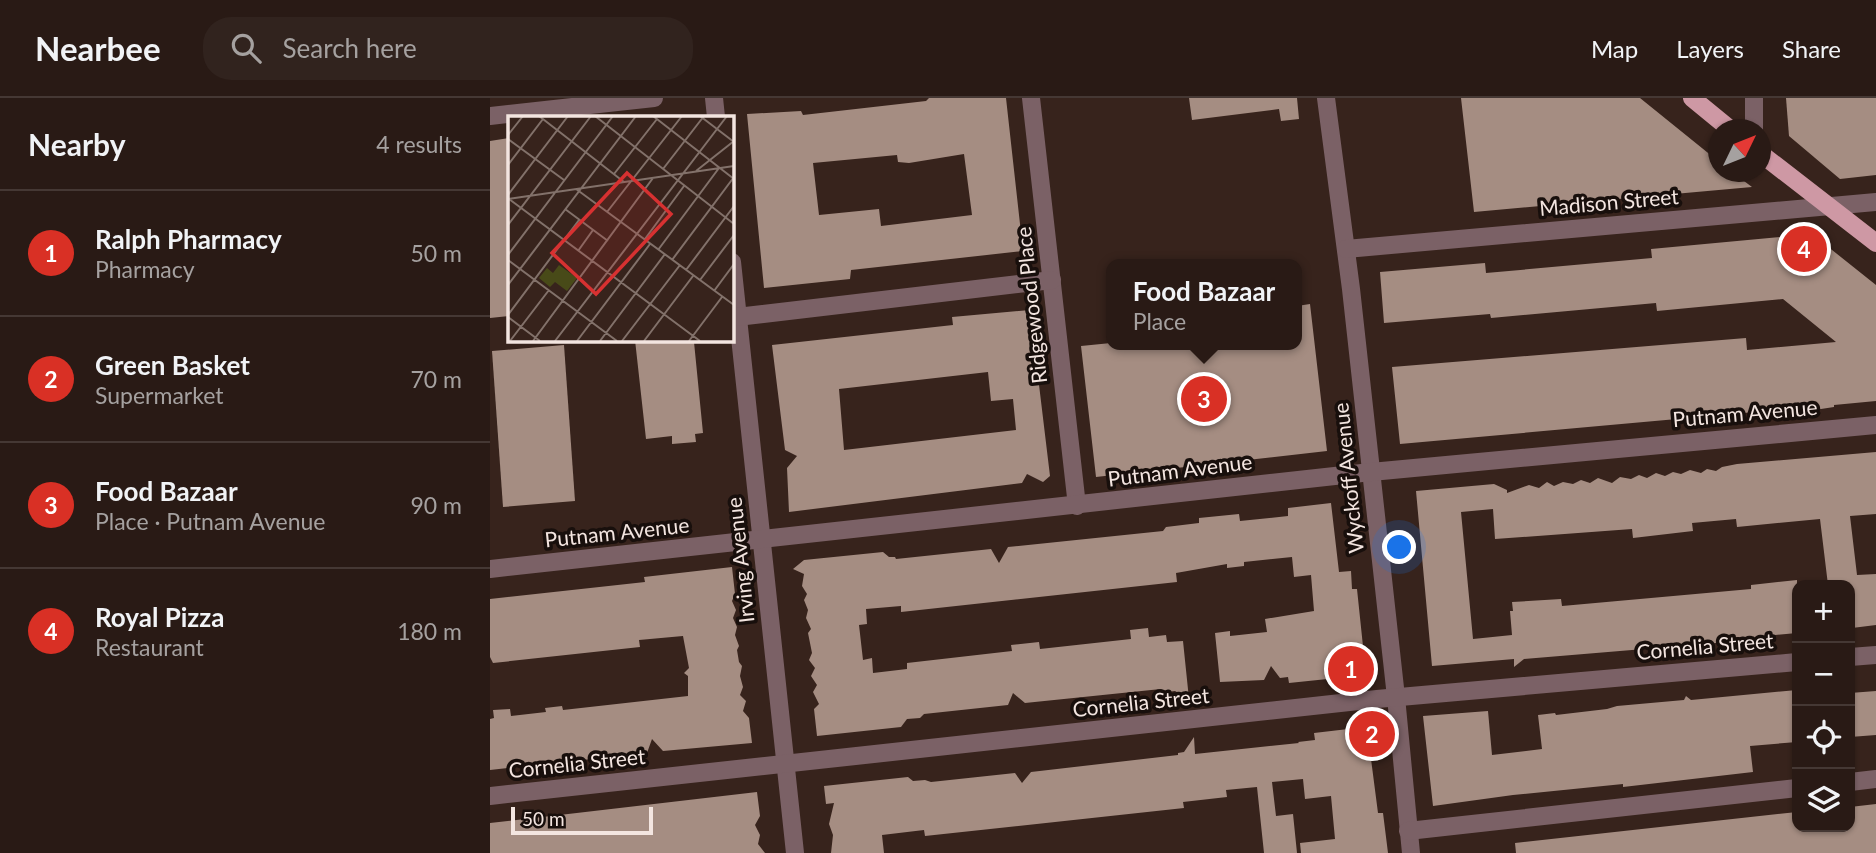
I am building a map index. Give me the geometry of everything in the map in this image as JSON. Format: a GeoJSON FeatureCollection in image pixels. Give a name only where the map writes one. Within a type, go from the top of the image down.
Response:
{"type":"FeatureCollection","features":[{"type":"Feature","properties":{"kind":"main road"},"geometry":{"type":"LineString","coordinates":[[1692,98],[1718,119]]}},
{"type":"Feature","properties":{"kind":"main road"},"geometry":{"type":"LineString","coordinates":[[1771,162],[1876,243]]}},
{"type":"Feature","properties":{"kind":"street"},"geometry":{"type":"LineString","coordinates":[[490,116],[653,98]]}},
{"type":"Feature","properties":{"kind":"street"},"geometry":{"type":"LineString","coordinates":[[714,98],[716,116]]}},
{"type":"Feature","properties":{"kind":"street","name":"Ridgewood Place"},"geometry":{"type":"LineString","coordinates":[[1031,98],[1077,506]]}},
{"type":"Feature","properties":{"kind":"street","name":"Wyckoff Avenue"},"geometry":{"type":"LineString","coordinates":[[1326,98],[1371,472],[1411,853]]}},
{"type":"Feature","properties":{"kind":"street"},"geometry":{"type":"LineString","coordinates":[[1754,98],[1755,119]]}},
{"type":"Feature","properties":{"kind":"street","name":"Madison Street"},"geometry":{"type":"LineString","coordinates":[[1346,250],[1876,202]]}},
{"type":"Feature","properties":{"kind":"street","name":"Irving Avenue"},"geometry":{"type":"LineString","coordinates":[[733,273],[795,853]]}},
{"type":"Feature","properties":{"kind":"street"},"geometry":{"type":"LineString","coordinates":[[737,317],[1052,280]]}},
{"type":"Feature","properties":{"kind":"street","name":"Putnam Avenue"},"geometry":{"type":"LineString","coordinates":[[490,569],[1371,472],[1876,425]]}},
{"type":"Feature","properties":{"kind":"street"},"geometry":{"type":"LineString","coordinates":[[1855,657],[1876,655]]}},
{"type":"Feature","properties":{"kind":"street","name":"Cornelia Street"},"geometry":{"type":"LineString","coordinates":[[490,796],[1396,697],[1792,662]]}},
{"type":"Feature","properties":{"kind":"street"},"geometry":{"type":"LineString","coordinates":[[1855,781],[1876,779]]}},
{"type":"Feature","properties":{"kind":"street"},"geometry":{"type":"LineString","coordinates":[[1408,831],[1792,789]]}},
{"type":"Feature","properties":{"kind":"building"},"geometry":{"type":"Polygon","coordinates":[[[929,98],[1006,98],[1023,251],[851,270],[850,279],[764,288],[747,114],[801,111],[803,115],[926,101],[929,98]],[[964,154],[909,163],[898,162],[897,155],[813,163],[819,215],[879,209],[881,226],[972,215],[964,154]]]}},
{"type":"Feature","properties":{"kind":"building"},"geometry":{"type":"Polygon","coordinates":[[[1189,98],[1297,98],[1299,119],[1281,121],[1279,109],[1192,120],[1189,98]]]}},
{"type":"Feature","properties":{"kind":"building"},"geometry":{"type":"Polygon","coordinates":[[[1461,98],[1640,98],[1708,153],[1708,182],[1745,182],[1752,187],[1474,212],[1461,98]]]}},
{"type":"Feature","properties":{"kind":"building"},"geometry":{"type":"Polygon","coordinates":[[[1786,98],[1876,98],[1876,175],[1840,179],[1789,136],[1786,98]]]}},
{"type":"Feature","properties":{"kind":"building"},"geometry":{"type":"Polygon","coordinates":[[[508,138],[508,316],[490,318],[490,141],[508,138]]]}},
{"type":"Feature","properties":{"kind":"building"},"geometry":{"type":"Polygon","coordinates":[[[1812,234],[1876,285],[1876,401],[1812,410],[1812,407],[1400,444],[1392,367],[1746,338],[1747,350],[1836,342],[1783,299],[1657,311],[1656,303],[1491,318],[1490,314],[1384,323],[1380,272],[1485,263],[1486,273],[1652,258],[1651,249],[1812,234]]]}},
{"type":"Feature","properties":{"kind":"building"},"geometry":{"type":"Polygon","coordinates":[[[1310,304],[1327,451],[1096,477],[1081,346],[1106,344],[1106,350],[1302,350],[1302,305],[1310,304]]]}},
{"type":"Feature","properties":{"kind":"building"},"geometry":{"type":"Polygon","coordinates":[[[1030,310],[1050,476],[1043,482],[1027,474],[1022,483],[789,512],[787,468],[797,456],[785,450],[772,345],[953,325],[952,317],[1030,310]],[[988,372],[839,389],[844,450],[1016,430],[1013,399],[991,401],[988,372]]]}},
{"type":"Feature","properties":{"kind":"building"},"geometry":{"type":"Polygon","coordinates":[[[635,341],[694,342],[703,433],[695,434],[696,442],[672,444],[672,436],[646,439],[635,341]]]}},
{"type":"Feature","properties":{"kind":"building"},"geometry":{"type":"Polygon","coordinates":[[[564,345],[575,501],[503,507],[492,351],[564,345]]]}},
{"type":"Feature","properties":{"kind":"building"},"geometry":{"type":"Polygon","coordinates":[[[1876,452],[1876,514],[1850,516],[1857,575],[1876,574],[1876,625],[1855,628],[1855,580],[1827,580],[1820,519],[1737,527],[1736,519],[1692,523],[1693,531],[1633,538],[1632,529],[1495,539],[1493,509],[1461,512],[1473,639],[1512,635],[1512,602],[1561,599],[1562,606],[1751,589],[1751,585],[1792,581],[1792,633],[1765,636],[1764,639],[1524,659],[1514,667],[1514,659],[1432,666],[1416,491],[1494,484],[1507,490],[1507,493],[1529,485],[1539,488],[1547,482],[1554,486],[1563,482],[1573,484],[1581,480],[1590,483],[1598,478],[1612,483],[1620,477],[1631,479],[1639,475],[1647,478],[1656,473],[1665,476],[1690,470],[1701,473],[1707,469],[1716,471],[1737,464],[1876,452]]]}},
{"type":"Feature","properties":{"kind":"building"},"geometry":{"type":"Polygon","coordinates":[[[1331,503],[1339,572],[1351,571],[1352,589],[1357,589],[1366,675],[1289,683],[1288,677],[1280,678],[1271,666],[1264,680],[1220,682],[1215,633],[1230,631],[1230,636],[1267,632],[1265,619],[1314,611],[1311,575],[1294,577],[1292,557],[1244,562],[1244,566],[1227,568],[1227,564],[1176,573],[1177,582],[901,612],[901,606],[866,609],[867,624],[859,625],[863,660],[872,658],[873,673],[907,669],[907,663],[1012,651],[1011,645],[1039,642],[1040,649],[1131,639],[1130,630],[1148,628],[1149,637],[1166,635],[1167,642],[1183,641],[1189,699],[1175,691],[1167,692],[1161,689],[1025,703],[1013,693],[1008,705],[924,714],[920,718],[907,719],[901,727],[817,736],[814,709],[819,704],[813,692],[817,685],[811,676],[815,668],[809,660],[812,653],[808,633],[811,629],[806,618],[808,610],[804,600],[807,594],[802,586],[804,574],[793,569],[804,560],[883,552],[896,559],[991,549],[999,563],[1008,547],[1163,531],[1166,527],[1199,523],[1199,518],[1239,514],[1240,521],[1288,516],[1288,508],[1331,503]]]}},
{"type":"Feature","properties":{"kind":"building"},"geometry":{"type":"Polygon","coordinates":[[[732,567],[735,594],[732,601],[736,610],[733,618],[737,627],[735,635],[742,666],[740,676],[743,687],[740,695],[746,701],[743,711],[749,718],[752,743],[663,751],[652,739],[647,753],[490,770],[490,719],[494,718],[493,710],[510,709],[511,716],[546,712],[545,708],[562,706],[563,710],[688,696],[688,676],[684,673],[689,668],[683,636],[639,640],[640,647],[493,663],[490,657],[490,599],[645,582],[644,577],[732,567]]]}},
{"type":"Feature","properties":{"kind":"building"},"geometry":{"type":"Polygon","coordinates":[[[1792,690],[1792,742],[1750,746],[1753,772],[1623,787],[1623,784],[1513,795],[1433,806],[1423,716],[1488,711],[1492,755],[1542,749],[1538,715],[1684,700],[1686,696],[1691,700],[1792,690]]]}},
{"type":"Feature","properties":{"kind":"building"},"geometry":{"type":"Polygon","coordinates":[[[1876,691],[1876,735],[1855,737],[1855,693],[1876,691]]]}},
{"type":"Feature","properties":{"kind":"building"},"geometry":{"type":"Polygon","coordinates":[[[1374,726],[1376,743],[1369,744],[1378,813],[1383,813],[1388,853],[1301,853],[1300,843],[1335,839],[1331,796],[1305,799],[1303,779],[1272,782],[1276,816],[1293,814],[1297,853],[1264,853],[1257,787],[1226,790],[1227,797],[1183,802],[1184,808],[925,836],[924,830],[882,835],[884,853],[831,853],[833,835],[829,824],[834,803],[826,804],[824,786],[908,777],[913,781],[931,782],[1015,773],[1022,783],[1031,772],[1178,755],[1184,752],[1194,737],[1195,754],[1299,743],[1315,740],[1314,733],[1374,726]]]}},
{"type":"Feature","properties":{"kind":"building"},"geometry":{"type":"Polygon","coordinates":[[[757,792],[760,816],[755,825],[760,835],[758,844],[765,853],[490,853],[490,823],[757,792]]]}},
{"type":"Feature","properties":{"kind":"building"},"geometry":{"type":"Polygon","coordinates":[[[1876,804],[1876,853],[1516,853],[1515,843],[1792,813],[1792,832],[1855,832],[1855,806],[1876,804]]]}},
{"type":"Feature","properties":{"kind":"place","name":"Royal Pizza"},"geometry":{"type":"Point","coordinates":[1804,249]}},
{"type":"Feature","properties":{"kind":"place","name":"Food Bazaar"},"geometry":{"type":"Point","coordinates":[1204,399]}},
{"type":"Feature","properties":{"kind":"place","name":"Ralph Pharmacy"},"geometry":{"type":"Point","coordinates":[1351,669]}},
{"type":"Feature","properties":{"kind":"place","name":"Green Basket"},"geometry":{"type":"Point","coordinates":[1372,734]}}]}
